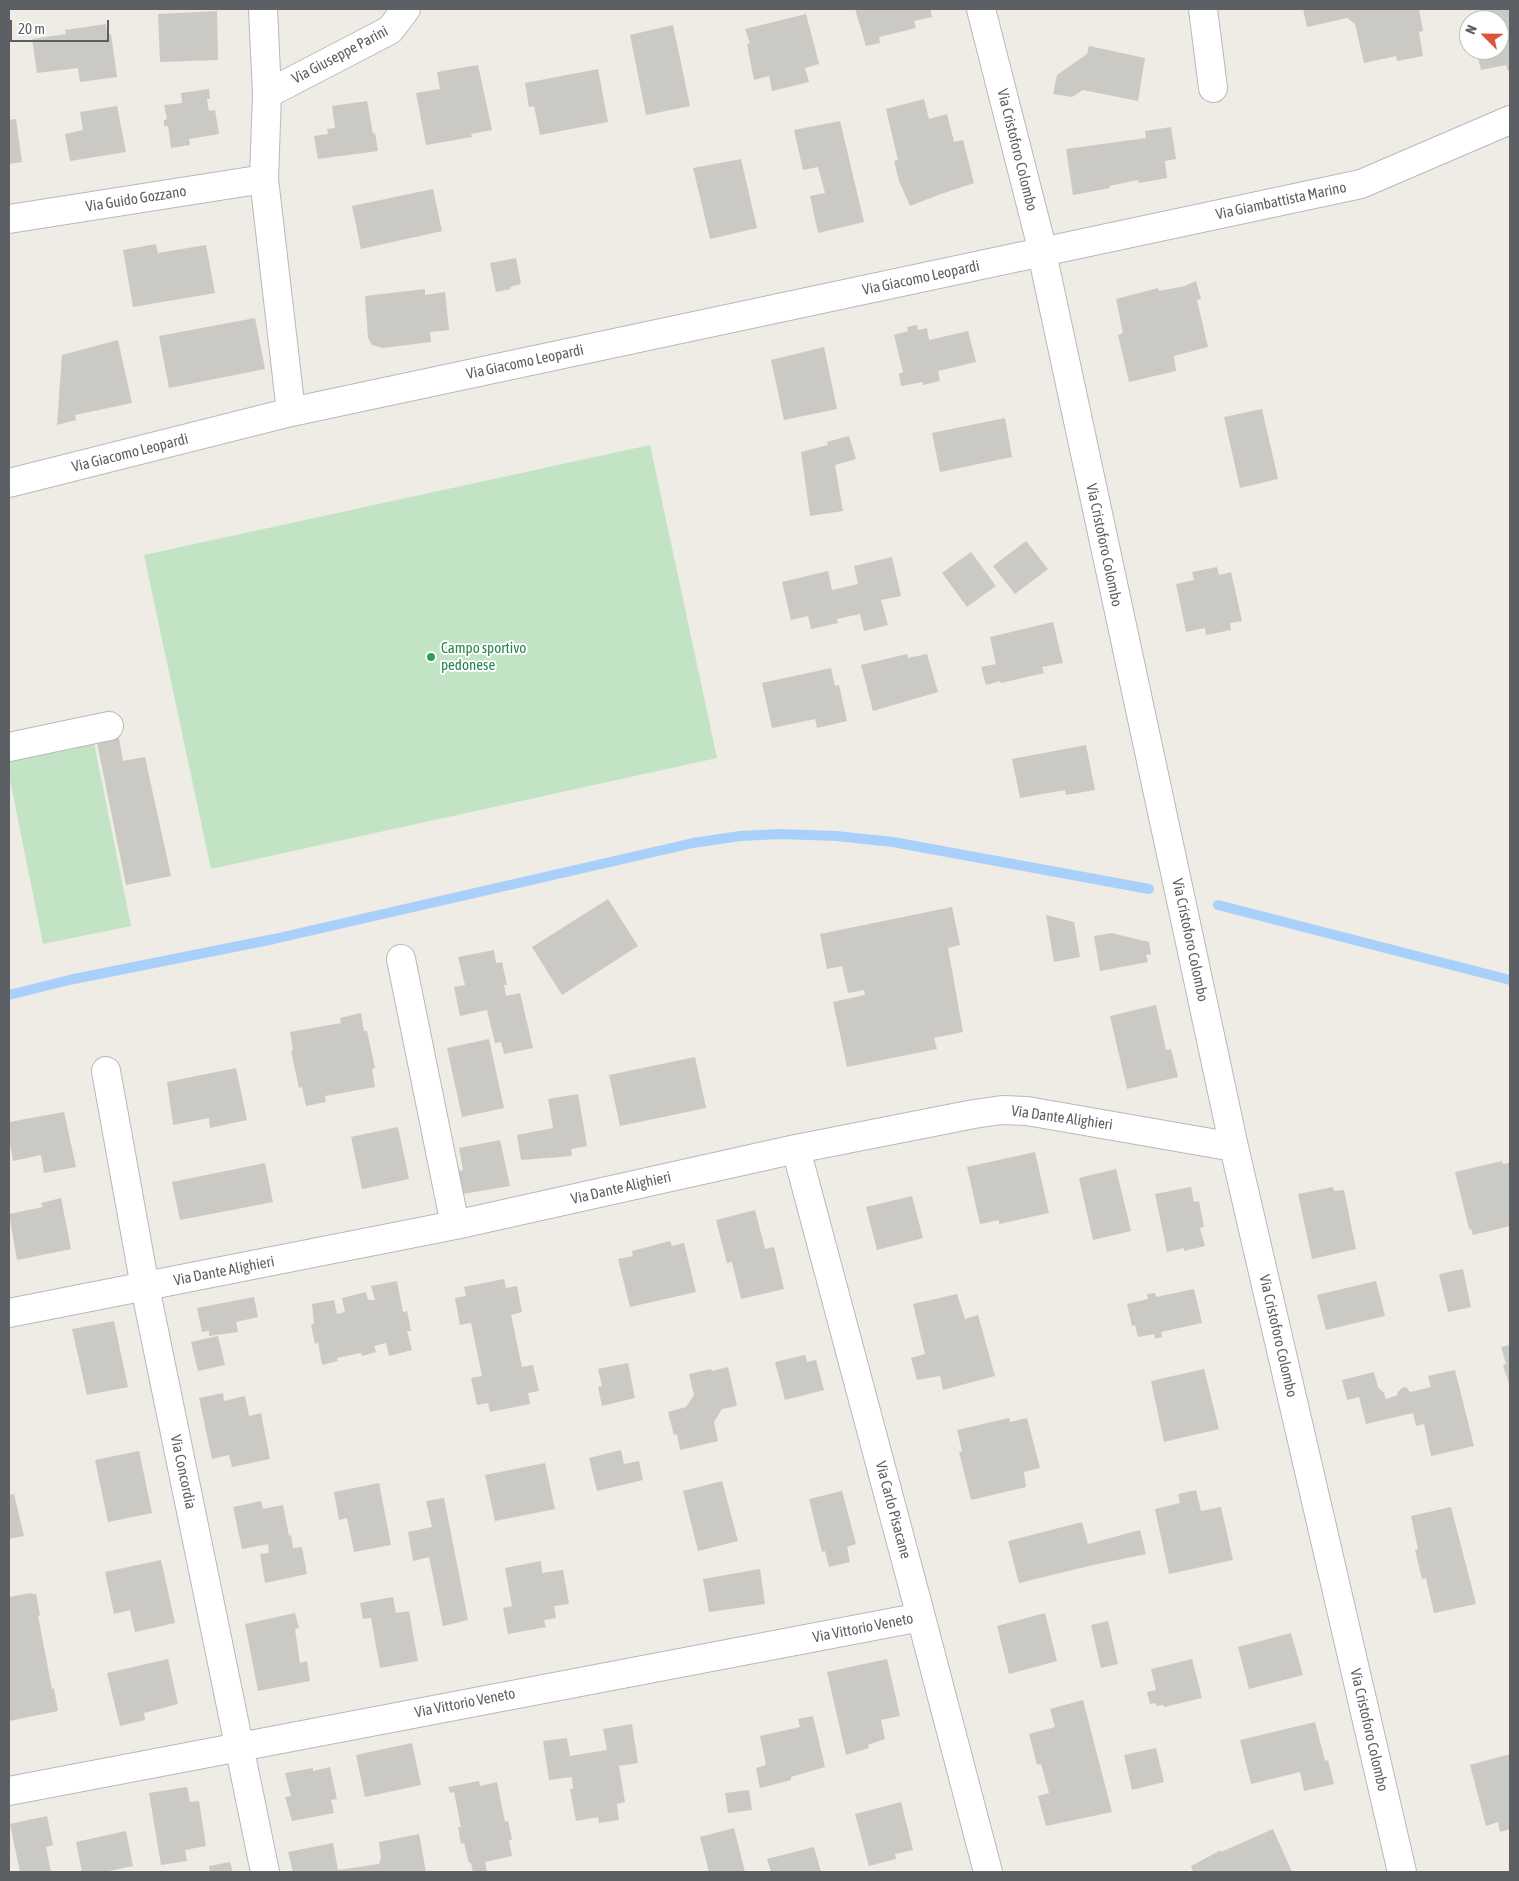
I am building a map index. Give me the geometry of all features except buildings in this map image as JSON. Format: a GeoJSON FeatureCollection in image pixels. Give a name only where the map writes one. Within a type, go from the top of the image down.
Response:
{"type":"FeatureCollection","features":[{"type":"Feature","properties":{"kind":"street"},"geometry":{"type":"LineString","coordinates":[[263,9],[267,94],[264,179],[291,412]]}},
{"type":"Feature","properties":{"kind":"street","name":"Via Giuseppe Parini"},"geometry":{"type":"LineString","coordinates":[[267,94],[390,30],[406,9]]}},
{"type":"Feature","properties":{"kind":"street","name":"Via Cristoforo Colombo"},"geometry":{"type":"LineString","coordinates":[[981,9],[1043,252],[1234,1147],[1402,1872]]}},
{"type":"Feature","properties":{"kind":"street"},"geometry":{"type":"LineString","coordinates":[[1203,9],[1213,88]]}},
{"type":"Feature","properties":{"kind":"street","name":"Via Giambattista Marino"},"geometry":{"type":"LineString","coordinates":[[1043,252],[1361,184],[1510,120]]}},
{"type":"Feature","properties":{"kind":"street","name":"Via Guido Gozzano"},"geometry":{"type":"LineString","coordinates":[[9,219],[264,179]]}},
{"type":"Feature","properties":{"kind":"street","name":"Via Giacomo Leopardi"},"geometry":{"type":"LineString","coordinates":[[9,483],[291,412],[1043,252]]}},
{"type":"Feature","properties":{"kind":"street"},"geometry":{"type":"LineString","coordinates":[[9,747],[109,726]]}},
{"type":"Feature","properties":{"kind":"street"},"geometry":{"type":"LineString","coordinates":[[401,959],[455,1225]]}},
{"type":"Feature","properties":{"kind":"street","name":"Via Concordia"},"geometry":{"type":"LineString","coordinates":[[106,1071],[145,1287],[265,1872]]}},
{"type":"Feature","properties":{"kind":"street","name":"Via Dante Alighieri"},"geometry":{"type":"LineString","coordinates":[[9,1313],[455,1225],[796,1149],[1002,1110],[1054,1114],[1234,1147]]}},
{"type":"Feature","properties":{"kind":"street","name":"Via Carlo Pisacane"},"geometry":{"type":"LineString","coordinates":[[796,1149],[988,1872]]}},
{"type":"Feature","properties":{"kind":"street","name":"Via Vittorio Veneto"},"geometry":{"type":"LineString","coordinates":[[9,1791],[921,1617]]}},
{"type":"Feature","properties":{"kind":"green space","name":"Campo sportivo pedonese"},"geometry":{"type":"Polygon","coordinates":[[[650,445],[717,758],[211,869],[144,555],[650,445]]]}},
{"type":"Feature","properties":{"kind":"green space"},"geometry":{"type":"Polygon","coordinates":[[[94,743],[131,926],[43,944],[9,775],[9,760],[94,743]]]}},
{"type":"Feature","properties":{"kind":"waterway"},"geometry":{"type":"LineString","coordinates":[[9,995],[69,980],[274,939],[693,843],[740,836],[781,834],[836,836],[893,842],[1149,889]]}},
{"type":"Feature","properties":{"kind":"waterway"},"geometry":{"type":"LineString","coordinates":[[1218,905],[1510,980]]}},
{"type":"Feature","properties":{"kind":"place","name":"Campo sportivo pedonese"},"geometry":{"type":"Point","coordinates":[431,657]}}]}
